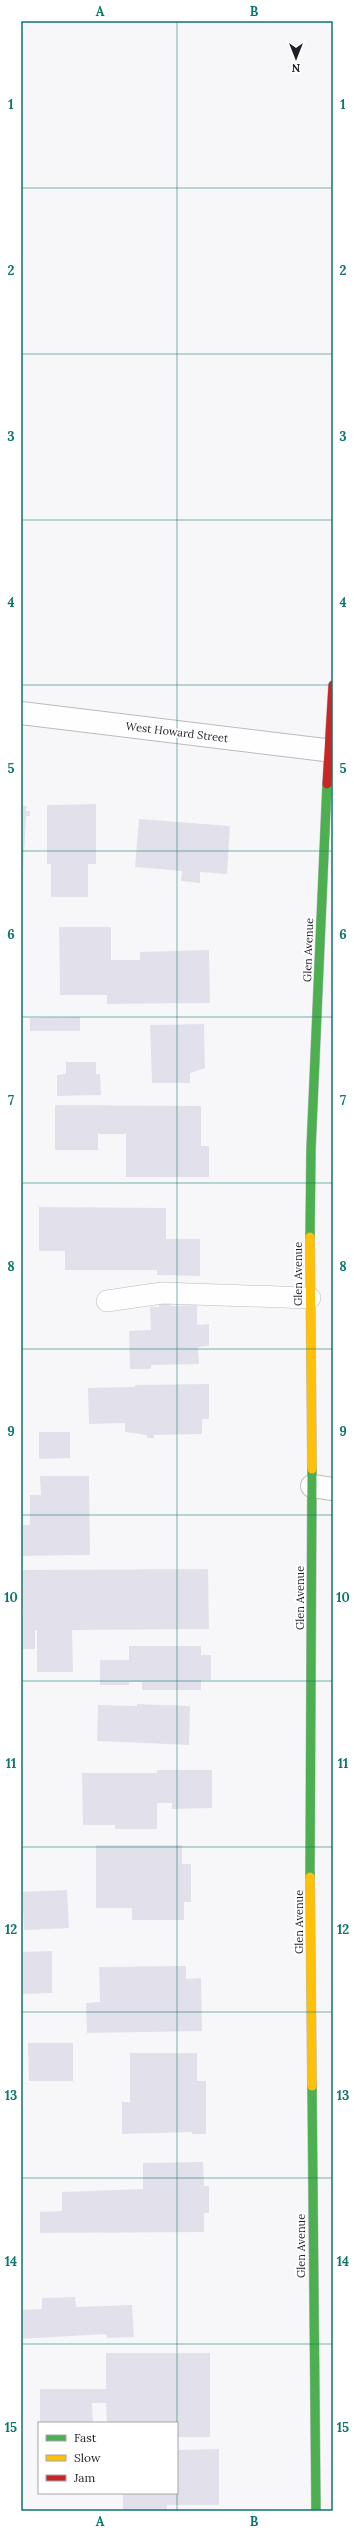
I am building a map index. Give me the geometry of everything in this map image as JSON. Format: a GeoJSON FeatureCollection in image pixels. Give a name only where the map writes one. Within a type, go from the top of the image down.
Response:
{"type":"FeatureCollection","features":[{"type":"Feature","properties":{"kind":"street","name":"Glen Avenue"},"geometry":{"type":"LineString","coordinates":[[316,2511],[310,1836],[323,1487],[310,1298],[311,1149],[333,685]]}},
{"type":"Feature","properties":{"kind":"street","name":"West Howard Street"},"geometry":{"type":"LineString","coordinates":[[21,713],[330,751]]}},
{"type":"Feature","properties":{"kind":"lane"},"geometry":{"type":"LineString","coordinates":[[107,1301],[162,1293],[310,1298]]}},
{"type":"Feature","properties":{"kind":"building"},"geometry":{"type":"Polygon","coordinates":[[[96,804],[96,864],[88,864],[88,897],[51,897],[51,864],[47,864],[47,805],[96,804]]]}},
{"type":"Feature","properties":{"kind":"building"},"geometry":{"type":"Polygon","coordinates":[[[21,806],[27,806],[26,811],[30,811],[30,816],[26,816],[22,893],[21,806]]]}},
{"type":"Feature","properties":{"kind":"building"},"geometry":{"type":"Polygon","coordinates":[[[139,819],[230,826],[227,874],[200,872],[200,883],[181,881],[182,871],[135,867],[139,819]]]}},
{"type":"Feature","properties":{"kind":"building"},"geometry":{"type":"Polygon","coordinates":[[[59,927],[111,927],[111,960],[140,960],[140,952],[209,950],[210,1003],[107,1004],[107,995],[60,995],[59,927]]]}},
{"type":"Feature","properties":{"kind":"building"},"geometry":{"type":"Polygon","coordinates":[[[80,1017],[80,1031],[30,1031],[30,1018],[80,1017]]]}},
{"type":"Feature","properties":{"kind":"building"},"geometry":{"type":"Polygon","coordinates":[[[204,1024],[205,1068],[190,1073],[190,1083],[152,1083],[150,1025],[204,1024]]]}},
{"type":"Feature","properties":{"kind":"building"},"geometry":{"type":"Polygon","coordinates":[[[66,1062],[96,1062],[96,1074],[100,1074],[101,1095],[57,1096],[57,1075],[66,1074],[66,1062]]]}},
{"type":"Feature","properties":{"kind":"building"},"geometry":{"type":"Polygon","coordinates":[[[55,1105],[201,1106],[201,1146],[209,1146],[209,1177],[126,1177],[126,1134],[98,1134],[98,1150],[55,1150],[55,1105]]]}},
{"type":"Feature","properties":{"kind":"building"},"geometry":{"type":"Polygon","coordinates":[[[39,1207],[166,1208],[166,1239],[200,1239],[200,1276],[157,1275],[157,1270],[65,1270],[65,1251],[39,1251],[39,1207]]]}},
{"type":"Feature","properties":{"kind":"building"},"geometry":{"type":"Polygon","coordinates":[[[159,1303],[171,1303],[171,1306],[197,1305],[197,1325],[209,1324],[209,1346],[198,1347],[199,1364],[151,1365],[151,1369],[130,1369],[129,1331],[151,1330],[150,1307],[159,1307],[159,1303]]]}},
{"type":"Feature","properties":{"kind":"building"},"geometry":{"type":"Polygon","coordinates":[[[209,1384],[209,1419],[202,1419],[202,1434],[154,1435],[154,1438],[147,1438],[147,1435],[125,1432],[125,1423],[89,1424],[88,1388],[135,1387],[135,1385],[209,1384]]]}},
{"type":"Feature","properties":{"kind":"building"},"geometry":{"type":"Polygon","coordinates":[[[39,1432],[70,1432],[70,1458],[39,1459],[39,1432]]]}},
{"type":"Feature","properties":{"kind":"building"},"geometry":{"type":"Polygon","coordinates":[[[40,1476],[89,1476],[90,1555],[21,1556],[21,1525],[30,1525],[30,1495],[41,1495],[40,1476]]]}},
{"type":"Feature","properties":{"kind":"building"},"geometry":{"type":"Polygon","coordinates":[[[208,1569],[209,1629],[72,1630],[73,1672],[37,1672],[37,1630],[35,1630],[35,1649],[21,1649],[21,1570],[208,1569]]]}},
{"type":"Feature","properties":{"kind":"building"},"geometry":{"type":"Polygon","coordinates":[[[129,1646],[201,1646],[201,1655],[211,1655],[211,1680],[201,1680],[201,1690],[142,1690],[142,1682],[129,1682],[129,1685],[100,1685],[100,1660],[129,1660],[129,1646]]]}},
{"type":"Feature","properties":{"kind":"building"},"geometry":{"type":"Polygon","coordinates":[[[137,1704],[190,1706],[189,1745],[97,1741],[98,1705],[137,1706],[137,1704]]]}},
{"type":"Feature","properties":{"kind":"building"},"geometry":{"type":"Polygon","coordinates":[[[157,1770],[212,1770],[212,1808],[172,1809],[172,1803],[157,1803],[157,1829],[115,1829],[115,1825],[83,1825],[82,1773],[157,1773],[157,1770]]]}},
{"type":"Feature","properties":{"kind":"building"},"geometry":{"type":"Polygon","coordinates":[[[96,1845],[182,1845],[182,1864],[191,1864],[191,1902],[184,1902],[184,1920],[132,1920],[132,1908],[96,1908],[96,1845]]]}},
{"type":"Feature","properties":{"kind":"building"},"geometry":{"type":"Polygon","coordinates":[[[67,1890],[69,1928],[24,1930],[22,1892],[67,1890]]]}},
{"type":"Feature","properties":{"kind":"building"},"geometry":{"type":"Polygon","coordinates":[[[52,1951],[52,1993],[21,1994],[21,1952],[52,1951]]]}},
{"type":"Feature","properties":{"kind":"building"},"geometry":{"type":"Polygon","coordinates":[[[186,1966],[186,1979],[201,1978],[202,2031],[87,2033],[86,2003],[100,2002],[99,1967],[186,1966]]]}},
{"type":"Feature","properties":{"kind":"building"},"geometry":{"type":"Polygon","coordinates":[[[28,2043],[73,2043],[73,2081],[29,2081],[28,2043]]]}},
{"type":"Feature","properties":{"kind":"building"},"geometry":{"type":"Polygon","coordinates":[[[130,2053],[197,2053],[197,2081],[206,2081],[206,2134],[192,2134],[192,2132],[122,2134],[122,2102],[130,2102],[130,2053]]]}},
{"type":"Feature","properties":{"kind":"building"},"geometry":{"type":"Polygon","coordinates":[[[203,2162],[204,2186],[209,2186],[209,2213],[204,2213],[204,2232],[40,2233],[40,2212],[62,2211],[62,2192],[143,2189],[143,2163],[203,2162]]]}},
{"type":"Feature","properties":{"kind":"building"},"geometry":{"type":"Polygon","coordinates":[[[75,2297],[76,2307],[132,2305],[134,2337],[107,2338],[106,2334],[21,2339],[21,2310],[42,2309],[42,2298],[75,2297]]]}},
{"type":"Feature","properties":{"kind":"building"},"geometry":{"type":"Polygon","coordinates":[[[106,2353],[210,2353],[210,2437],[178,2437],[178,2422],[107,2422],[106,2403],[92,2403],[93,2422],[40,2422],[40,2389],[106,2389],[106,2353]]]}},
{"type":"Feature","properties":{"kind":"building"},"geometry":{"type":"Polygon","coordinates":[[[219,2449],[219,2505],[167,2505],[167,2511],[123,2511],[123,2494],[178,2494],[178,2450],[219,2449]]]}},
{"type":"Feature","properties":{"kind":"traffic: fast"},"geometry":{"type":"LineString","coordinates":[[310,1237],[311,1149],[327,784]]}},
{"type":"Feature","properties":{"kind":"traffic: fast"},"geometry":{"type":"LineString","coordinates":[[310,1877],[312,1469]]}},
{"type":"Feature","properties":{"kind":"traffic: fast"},"geometry":{"type":"LineString","coordinates":[[312,2086],[316,2511]]}},
{"type":"Feature","properties":{"kind":"traffic: slow"},"geometry":{"type":"LineString","coordinates":[[310,1237],[312,1469]]}},
{"type":"Feature","properties":{"kind":"traffic: slow"},"geometry":{"type":"LineString","coordinates":[[310,1877],[312,2086]]}},
{"type":"Feature","properties":{"kind":"traffic: jam"},"geometry":{"type":"LineString","coordinates":[[327,784],[333,685]]}}]}
